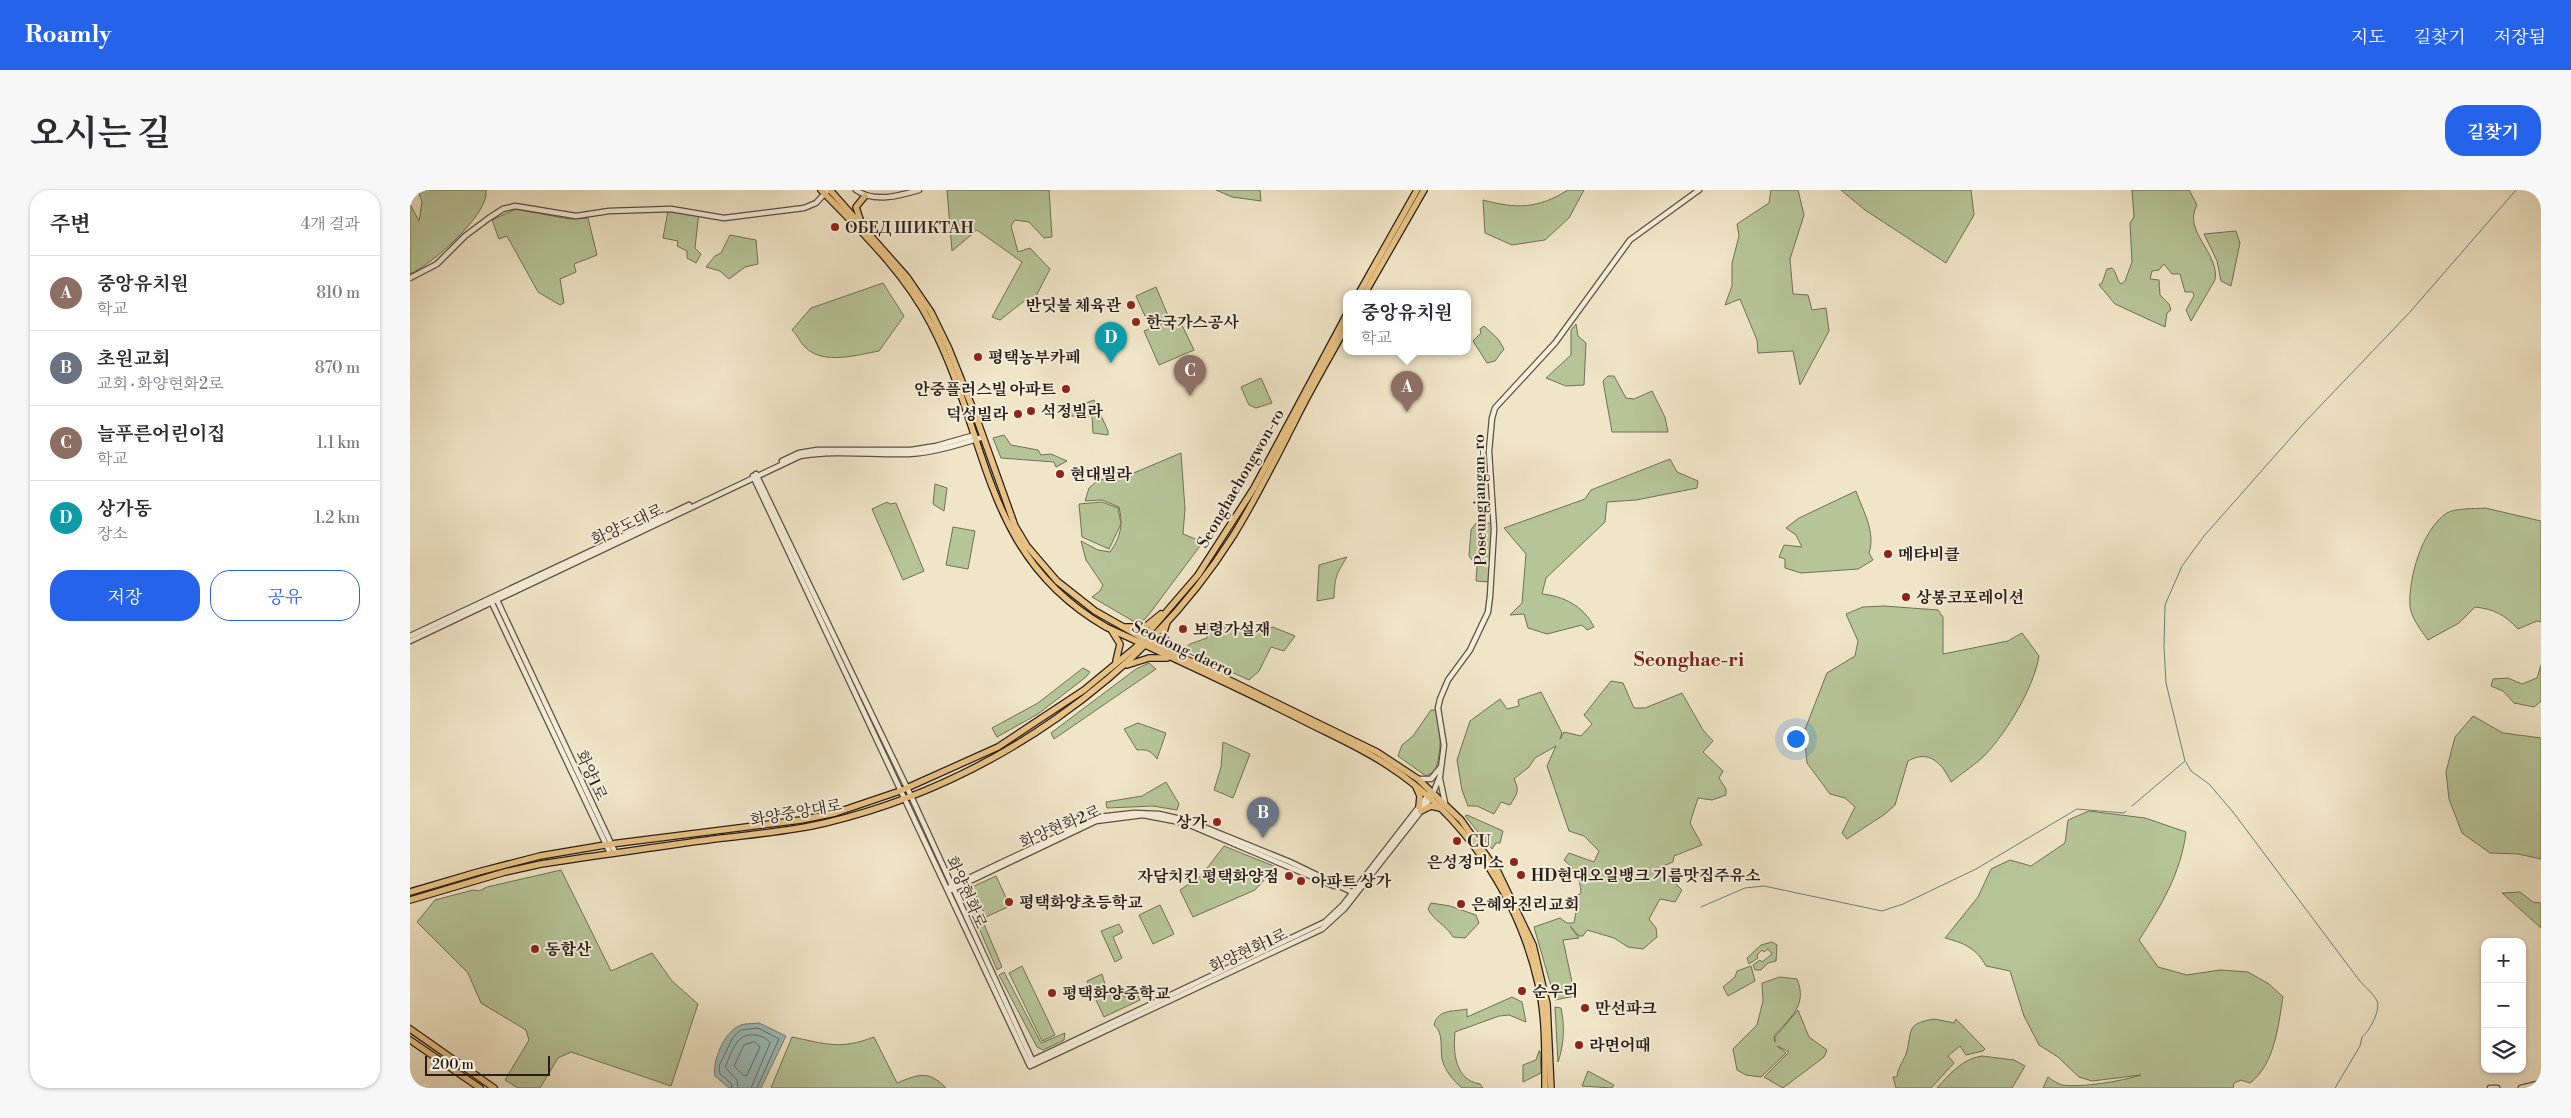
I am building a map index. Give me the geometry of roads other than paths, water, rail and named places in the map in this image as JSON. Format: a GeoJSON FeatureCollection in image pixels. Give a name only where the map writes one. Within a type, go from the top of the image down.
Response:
{"type":"FeatureCollection","features":[{"type":"Feature","properties":{"kind":"main road"},"geometry":{"type":"LineString","coordinates":[[1361,290],[1417,190]]}},
{"type":"Feature","properties":{"kind":"main road"},"geometry":{"type":"LineString","coordinates":[[1367,290],[1424,190]]}},
{"type":"Feature","properties":{"kind":"main road","name":"Seodong-daero"},"geometry":{"type":"LineString","coordinates":[[826,191],[861,224],[908,277],[931,312],[949,349],[982,435],[1007,509],[1028,546],[1057,581],[1077,598],[1144,642]]}},
{"type":"Feature","properties":{"kind":"main road","name":"Seodong-daero"},"geometry":{"type":"LineString","coordinates":[[826,191],[891,266],[921,305],[949,363],[998,503],[1019,546],[1062,596],[1106,627],[1144,642],[1377,752],[1432,791],[1493,873],[1511,906],[1530,954],[1542,1005],[1545,1088]]}},
{"type":"Feature","properties":{"kind":"main road"},"geometry":{"type":"LineString","coordinates":[[861,224],[856,207],[865,196]]}},
{"type":"Feature","properties":{"kind":"main road","name":"Seonghaehongwon-ro"},"geometry":{"type":"LineString","coordinates":[[1144,642],[1216,550],[1245,504],[1343,321]]}},
{"type":"Feature","properties":{"kind":"main road","name":"Seonghaehongwon-ro"},"geometry":{"type":"LineString","coordinates":[[1144,642],[1168,618],[1204,576],[1233,535],[1259,492],[1343,333]]}},
{"type":"Feature","properties":{"kind":"main road"},"geometry":{"type":"LineString","coordinates":[[1119,625],[1136,628],[1145,627],[1180,597]]}},
{"type":"Feature","properties":{"kind":"main road"},"geometry":{"type":"LineString","coordinates":[[1125,666],[1148,658],[1172,656],[1163,635],[1168,618]]}},
{"type":"Feature","properties":{"kind":"main road"},"geometry":{"type":"LineString","coordinates":[[1106,627],[1115,635],[1120,644],[1120,652],[1115,664]]}},
{"type":"Feature","properties":{"kind":"main road","name":"화양중앙대로"},"geometry":{"type":"LineString","coordinates":[[410,892],[510,863],[609,844],[802,820],[835,814],[900,791],[998,747],[1084,690],[1144,642]]}},
{"type":"Feature","properties":{"kind":"main road","name":"화양중앙대로"},"geometry":{"type":"LineString","coordinates":[[410,900],[505,872],[613,853],[823,824],[904,799],[975,766],[1020,742],[1082,700],[1125,666],[1144,642]]}},
{"type":"Feature","properties":{"kind":"main road"},"geometry":{"type":"LineString","coordinates":[[1417,782],[1420,809],[1444,806]]}},
{"type":"Feature","properties":{"kind":"main road","name":"Seodong-daero"},"geometry":{"type":"LineString","coordinates":[[1417,782],[1429,797],[1462,820],[1491,859],[1517,907],[1533,945],[1547,1004],[1551,1088]]}},
{"type":"Feature","properties":{"kind":"main road"},"geometry":{"type":"LineString","coordinates":[[410,1029],[494,1088]]}},
{"type":"Feature","properties":{"kind":"main road"},"geometry":{"type":"LineString","coordinates":[[410,1040],[480,1088]]}},
{"type":"Feature","properties":{"kind":"street"},"geometry":{"type":"LineString","coordinates":[[856,190],[865,196],[884,197],[919,190]]}},
{"type":"Feature","properties":{"kind":"street","name":"Poseungjangan-ro"},"geometry":{"type":"LineString","coordinates":[[1441,769],[1444,744],[1438,708],[1441,693],[1470,650],[1488,612],[1494,551],[1489,451],[1492,418],[1495,408],[1561,336],[1630,240],[1699,190]]}},
{"type":"Feature","properties":{"kind":"street"},"geometry":{"type":"LineString","coordinates":[[410,278],[437,264],[465,236],[503,209],[529,208],[576,216],[609,211],[671,209],[724,218],[804,208],[816,202],[826,191]]}},
{"type":"Feature","properties":{"kind":"street","name":"화양도대로"},"geometry":{"type":"LineString","coordinates":[[410,636],[800,456],[925,449],[982,435]]}},
{"type":"Feature","properties":{"kind":"street"},"geometry":{"type":"LineString","coordinates":[[755,476],[876,731],[900,791],[950,889]]}},
{"type":"Feature","properties":{"kind":"street","name":"화양도대로"},"geometry":{"type":"LineString","coordinates":[[410,641],[493,599]]}},
{"type":"Feature","properties":{"kind":"street","name":"화양1로"},"geometry":{"type":"LineString","coordinates":[[493,599],[613,853]]}},
{"type":"Feature","properties":{"kind":"street","name":"화양현화로"},"geometry":{"type":"LineString","coordinates":[[876,731],[907,788],[950,889],[1031,1063]]}},
{"type":"Feature","properties":{"kind":"street"},"geometry":{"type":"LineString","coordinates":[[1417,782],[1431,779],[1441,769]]}},
{"type":"Feature","properties":{"kind":"street"},"geometry":{"type":"LineString","coordinates":[[1441,769],[1441,792],[1444,806]]}},
{"type":"Feature","properties":{"kind":"street"},"geometry":{"type":"LineString","coordinates":[[1432,791],[1441,769]]}},
{"type":"Feature","properties":{"kind":"street"},"geometry":{"type":"LineString","coordinates":[[1432,791],[1440,776]]}},
{"type":"Feature","properties":{"kind":"street","name":"화양현화1로"},"geometry":{"type":"LineString","coordinates":[[1031,1063],[1322,929],[1334,920],[1432,791]]}},
{"type":"Feature","properties":{"kind":"street","name":"화양현화2로"},"geometry":{"type":"LineString","coordinates":[[950,889],[1098,817],[1134,812],[1159,814],[1189,821],[1290,862],[1353,894]]}},
{"type":"Feature","properties":{"kind":"street"},"geometry":{"type":"LineString","coordinates":[[2521,1088],[2541,1082]]}},
{"type":"Feature","properties":{"kind":"water"},"geometry":{"type":"Polygon","coordinates":[[[759,1023],[786,1036],[761,1088],[729,1088],[715,1076],[715,1063],[720,1048],[728,1034],[734,1029],[743,1024],[759,1023]]]}},
{"type":"Feature","properties":{"kind":"waterway"},"geometry":{"type":"LineString","coordinates":[[2132,806],[2185,761],[2166,683],[2164,647],[2165,605],[2182,566],[2204,536],[2303,424],[2410,312],[2516,190]]}},
{"type":"Feature","properties":{"kind":"waterway"},"geometry":{"type":"LineString","coordinates":[[2186,762],[2191,771],[2209,784],[2233,812],[2359,980],[2377,1001],[2378,1005],[2374,1021],[2362,1037],[2360,1046],[2335,1088]]}},
{"type":"Feature","properties":{"kind":"waterway"},"geometry":{"type":"LineString","coordinates":[[1701,907],[1745,888],[1764,886],[1882,911],[1903,904],[1976,869],[2077,809],[2124,813],[2126,811]]}},
{"type":"Feature","properties":{"kind":"place","name":"ОБЕД ШИКТАН"},"geometry":{"type":"Point","coordinates":[835,227]}},
{"type":"Feature","properties":{"kind":"place","name":"반딧불 체육관"},"geometry":{"type":"Point","coordinates":[1131,305]}},
{"type":"Feature","properties":{"kind":"place","name":"한국가스공사"},"geometry":{"type":"Point","coordinates":[1136,322]}},
{"type":"Feature","properties":{"kind":"place","name":"평택농부카페"},"geometry":{"type":"Point","coordinates":[978,357]}},
{"type":"Feature","properties":{"kind":"place","name":"상가동"},"geometry":{"type":"Point","coordinates":[1111,363]}},
{"type":"Feature","properties":{"kind":"place","name":"안중플러스빌 아파트"},"geometry":{"type":"Point","coordinates":[1066,389]}},
{"type":"Feature","properties":{"kind":"place","name":"늘푸른어린이집"},"geometry":{"type":"Point","coordinates":[1190,396]}},
{"type":"Feature","properties":{"kind":"place","name":"석정빌라"},"geometry":{"type":"Point","coordinates":[1031,411]}},
{"type":"Feature","properties":{"kind":"place","name":"중앙유치원"},"geometry":{"type":"Point","coordinates":[1407,412]}},
{"type":"Feature","properties":{"kind":"place","name":"덕성빌라"},"geometry":{"type":"Point","coordinates":[1018,414]}},
{"type":"Feature","properties":{"kind":"place","name":"현대빌라"},"geometry":{"type":"Point","coordinates":[1060,474]}},
{"type":"Feature","properties":{"kind":"place","name":"메타비클"},"geometry":{"type":"Point","coordinates":[1888,554]}},
{"type":"Feature","properties":{"kind":"place","name":"상봉코포레이션"},"geometry":{"type":"Point","coordinates":[1906,597]}},
{"type":"Feature","properties":{"kind":"place","name":"보령가설재"},"geometry":{"type":"Point","coordinates":[1183,629]}},
{"type":"Feature","properties":{"kind":"place","name":"상가"},"geometry":{"type":"Point","coordinates":[1217,822]}},
{"type":"Feature","properties":{"kind":"place","name":"초원교회"},"geometry":{"type":"Point","coordinates":[1263,838]}},
{"type":"Feature","properties":{"kind":"place","name":"CU"},"geometry":{"type":"Point","coordinates":[1457,841]}},
{"type":"Feature","properties":{"kind":"place","name":"은성정미소"},"geometry":{"type":"Point","coordinates":[1514,862]}},
{"type":"Feature","properties":{"kind":"place","name":"HD현대오일뱅크 기름맛집주유소"},"geometry":{"type":"Point","coordinates":[1521,875]}},
{"type":"Feature","properties":{"kind":"place","name":"자담치킨 평택화양점"},"geometry":{"type":"Point","coordinates":[1289,876]}},
{"type":"Feature","properties":{"kind":"place","name":"아파트 상가"},"geometry":{"type":"Point","coordinates":[1301,881]}},
{"type":"Feature","properties":{"kind":"place","name":"평택화양초등학교"},"geometry":{"type":"Point","coordinates":[1009,902]}},
{"type":"Feature","properties":{"kind":"place","name":"은혜와진리교회"},"geometry":{"type":"Point","coordinates":[1461,904]}},
{"type":"Feature","properties":{"kind":"place","name":"동합산"},"geometry":{"type":"Point","coordinates":[535,949]}},
{"type":"Feature","properties":{"kind":"place","name":"순우리"},"geometry":{"type":"Point","coordinates":[1522,991]}},
{"type":"Feature","properties":{"kind":"place","name":"평택화양중학교"},"geometry":{"type":"Point","coordinates":[1052,993]}},
{"type":"Feature","properties":{"kind":"place","name":"만선파크"},"geometry":{"type":"Point","coordinates":[1585,1008]}},
{"type":"Feature","properties":{"kind":"place","name":"라면어때"},"geometry":{"type":"Point","coordinates":[1579,1045]}},
{"type":"Feature","properties":{"kind":"district","name":"Seonghae-ri"},"geometry":{"type":"Point","coordinates":[1689,659]}}]}
